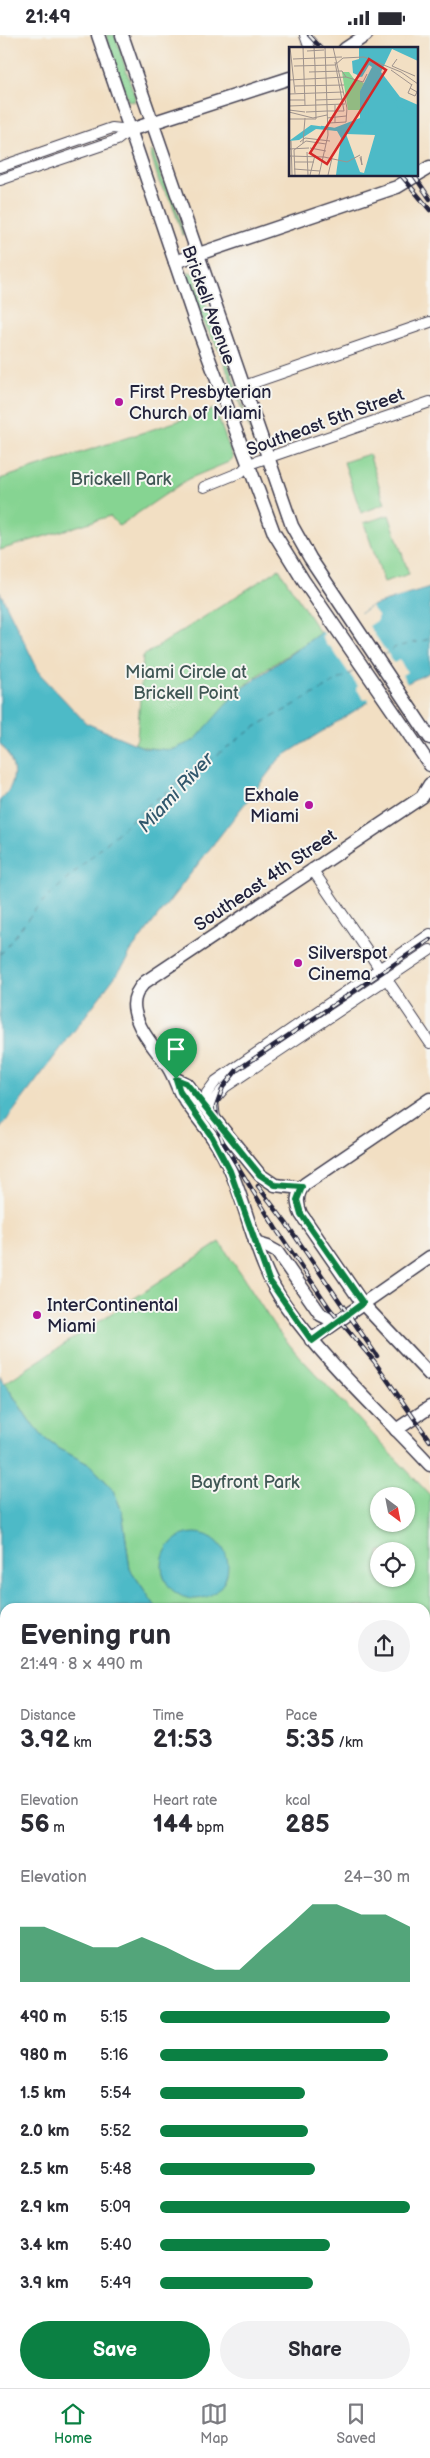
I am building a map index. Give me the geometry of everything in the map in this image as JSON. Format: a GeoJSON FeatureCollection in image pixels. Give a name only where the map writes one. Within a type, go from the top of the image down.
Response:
{"type":"FeatureCollection","features":[{"type":"Feature","properties":{"kind":"main road","name":"Brickell Avenue"},"geometry":{"type":"LineString","coordinates":[[98,35],[175,262],[274,533],[303,580],[430,765]]}},
{"type":"Feature","properties":{"kind":"main road","name":"Brickell Avenue"},"geometry":{"type":"LineString","coordinates":[[122,35],[292,526],[317,570],[427,733]]}},
{"type":"Feature","properties":{"kind":"main road"},"geometry":{"type":"LineString","coordinates":[[348,47],[366,35]]}},
{"type":"Feature","properties":{"kind":"main road"},"geometry":{"type":"LineString","coordinates":[[130,130],[289,78]]}},
{"type":"Feature","properties":{"kind":"main road"},"geometry":{"type":"LineString","coordinates":[[418,174],[430,167]]}},
{"type":"Feature","properties":{"kind":"main road"},"geometry":{"type":"LineString","coordinates":[[175,262],[397,187],[415,176]]}},
{"type":"Feature","properties":{"kind":"main road"},"geometry":{"type":"LineString","coordinates":[[426,796],[430,784]]}},
{"type":"Feature","properties":{"kind":"main road","name":"Southeast 4th Street"},"geometry":{"type":"LineString","coordinates":[[176,1079],[141,1028],[135,1012],[134,997],[145,982],[312,869],[426,796]]}},
{"type":"Feature","properties":{"kind":"main road"},"geometry":{"type":"LineString","coordinates":[[176,1079],[186,1083],[254,1169],[266,1180],[275,1185],[302,1187]]}},
{"type":"Feature","properties":{"kind":"main road"},"geometry":{"type":"LineString","coordinates":[[176,1079],[180,1092],[212,1137],[230,1171],[272,1285],[312,1341],[430,1465]]}},
{"type":"Feature","properties":{"kind":"main road"},"geometry":{"type":"LineString","coordinates":[[430,1099],[302,1187],[297,1200],[301,1214],[363,1303],[430,1375]]}},
{"type":"Feature","properties":{"kind":"main road"},"geometry":{"type":"LineString","coordinates":[[205,1108],[212,1137]]}},
{"type":"Feature","properties":{"kind":"main road"},"geometry":{"type":"LineString","coordinates":[[255,1243],[274,1250],[321,1315],[335,1322]]}},
{"type":"Feature","properties":{"kind":"main road"},"geometry":{"type":"LineString","coordinates":[[312,1341],[335,1322],[430,1257]]}},
{"type":"Feature","properties":{"kind":"main road"},"geometry":{"type":"LineString","coordinates":[[396,1430],[430,1407]]}},
{"type":"Feature","properties":{"kind":"street"},"geometry":{"type":"LineString","coordinates":[[305,35],[309,47]]}},
{"type":"Feature","properties":{"kind":"street"},"geometry":{"type":"LineString","coordinates":[[0,167],[112,128],[130,130]]}},
{"type":"Feature","properties":{"kind":"street"},"geometry":{"type":"LineString","coordinates":[[0,180],[117,141],[130,130]]}},
{"type":"Feature","properties":{"kind":"street"},"geometry":{"type":"LineString","coordinates":[[244,386],[430,323]]}},
{"type":"Feature","properties":{"kind":"street","name":"Southeast 5th Street"},"geometry":{"type":"LineString","coordinates":[[204,487],[240,472],[249,464],[430,402]]}},
{"type":"Feature","properties":{"kind":"street"},"geometry":{"type":"LineString","coordinates":[[312,869],[430,1043]]}},
{"type":"Feature","properties":{"kind":"street"},"geometry":{"type":"LineString","coordinates":[[205,1108],[207,1093],[216,1081],[430,934]]}},
{"type":"Feature","properties":{"kind":"street"},"geometry":{"type":"LineString","coordinates":[[215,1119],[213,1101],[225,1087],[430,950]]}},
{"type":"Feature","properties":{"kind":"green space"},"geometry":{"type":"Polygon","coordinates":[[[106,35],[115,35],[135,97],[134,102],[128,101],[106,35]]]}},
{"type":"Feature","properties":{"kind":"green space"},"geometry":{"type":"Polygon","coordinates":[[[150,151],[153,152],[162,179],[174,201],[184,235],[182,234],[172,203],[159,182],[150,151]]]}},
{"type":"Feature","properties":{"kind":"green space"},"geometry":{"type":"Polygon","coordinates":[[[189,272],[194,274],[201,297],[211,313],[256,446],[220,352],[203,321],[188,277],[189,272]]]}},
{"type":"Feature","properties":{"kind":"green space","name":"Brickell Park"},"geometry":{"type":"Polygon","coordinates":[[[215,409],[233,458],[229,462],[188,479],[119,526],[110,516],[0,550],[0,479],[215,409]]]}},
{"type":"Feature","properties":{"kind":"green space"},"geometry":{"type":"Polygon","coordinates":[[[369,454],[385,504],[361,513],[344,462],[369,454]]]}},
{"type":"Feature","properties":{"kind":"green space"},"geometry":{"type":"Polygon","coordinates":[[[389,515],[409,574],[384,582],[364,523],[389,515]]]}},
{"type":"Feature","properties":{"kind":"green space","name":"Miami Circle at Brickell Point"},"geometry":{"type":"Polygon","coordinates":[[[279,569],[320,633],[245,685],[230,699],[194,741],[167,750],[153,749],[134,744],[137,739],[143,656],[279,569]]]}},
{"type":"Feature","properties":{"kind":"green space","name":"Bayfront Park"},"geometry":{"type":"Polygon","coordinates":[[[220,1242],[275,1327],[298,1355],[430,1495],[430,1603],[153,1603],[130,1569],[122,1511],[112,1488],[90,1465],[45,1439],[29,1420],[5,1383],[220,1242]]]}},
{"type":"Feature","properties":{"kind":"water","name":"Miami River"},"geometry":{"type":"Polygon","coordinates":[[[430,588],[430,672],[370,701],[280,758],[127,956],[129,958],[0,1129],[0,800],[10,787],[13,780],[13,772],[10,758],[0,744],[0,592],[40,674],[86,723],[145,748],[172,750],[195,740],[236,693],[320,633],[371,606],[430,588]]]}},
{"type":"Feature","properties":{"kind":"water"},"geometry":{"type":"Polygon","coordinates":[[[0,1376],[29,1420],[45,1439],[90,1465],[112,1488],[122,1511],[130,1569],[153,1603],[0,1603],[0,1376]]]}},
{"type":"Feature","properties":{"kind":"water"},"geometry":{"type":"Polygon","coordinates":[[[188,1533],[202,1533],[214,1538],[223,1547],[228,1559],[226,1579],[219,1590],[202,1599],[188,1599],[176,1594],[167,1585],[162,1573],[162,1559],[167,1547],[176,1538],[188,1533]]]}},
{"type":"Feature","properties":{"kind":"pier"},"geometry":{"type":"Polygon","coordinates":[[[371,606],[378,615],[378,620],[369,626],[394,663],[399,660],[407,672],[402,675],[408,685],[371,704],[367,699],[364,700],[356,688],[358,686],[332,649],[328,647],[321,637],[324,634],[321,630],[359,611],[361,613],[371,606]]]}},
{"type":"Feature","properties":{"kind":"ferry route"},"geometry":{"type":"LineString","coordinates":[[382,656],[396,647],[430,639]]}},
{"type":"Feature","properties":{"kind":"ferry route"},"geometry":{"type":"LineString","coordinates":[[0,955],[38,906],[147,806],[255,727],[358,669]]}},
{"type":"Feature","properties":{"kind":"railway"},"geometry":{"type":"LineString","coordinates":[[309,35],[320,47]]}},
{"type":"Feature","properties":{"kind":"railway"},"geometry":{"type":"LineString","coordinates":[[402,176],[430,210]]}},
{"type":"Feature","properties":{"kind":"railway"},"geometry":{"type":"LineString","coordinates":[[415,176],[430,199]]}},
{"type":"Feature","properties":{"kind":"railway"},"geometry":{"type":"LineString","coordinates":[[430,940],[237,1070],[223,1087],[216,1106],[217,1125],[223,1142],[276,1229],[330,1309],[374,1361],[430,1441]]}},
{"type":"Feature","properties":{"kind":"railway"},"geometry":{"type":"LineString","coordinates":[[258,1186],[286,1223],[377,1356]]}},
{"type":"Feature","properties":{"kind":"place","name":"First Presbyterian Church of Miami"},"geometry":{"type":"Point","coordinates":[119,402]}},
{"type":"Feature","properties":{"kind":"place","name":"Exhale Miami"},"geometry":{"type":"Point","coordinates":[309,805]}},
{"type":"Feature","properties":{"kind":"place","name":"Silverspot Cinema"},"geometry":{"type":"Point","coordinates":[298,963]}},
{"type":"Feature","properties":{"kind":"place","name":"InterContinental Miami"},"geometry":{"type":"Point","coordinates":[37,1315]}},
{"type":"Feature","properties":{"kind":"route"},"geometry":{"type":"LineString","coordinates":[[176,1079],[186,1083],[249,1163],[266,1180],[275,1185],[302,1187],[297,1200],[298,1209],[348,1284],[363,1303],[312,1341],[269,1280],[262,1265],[230,1171],[212,1137],[180,1092],[176,1079]]}}]}
